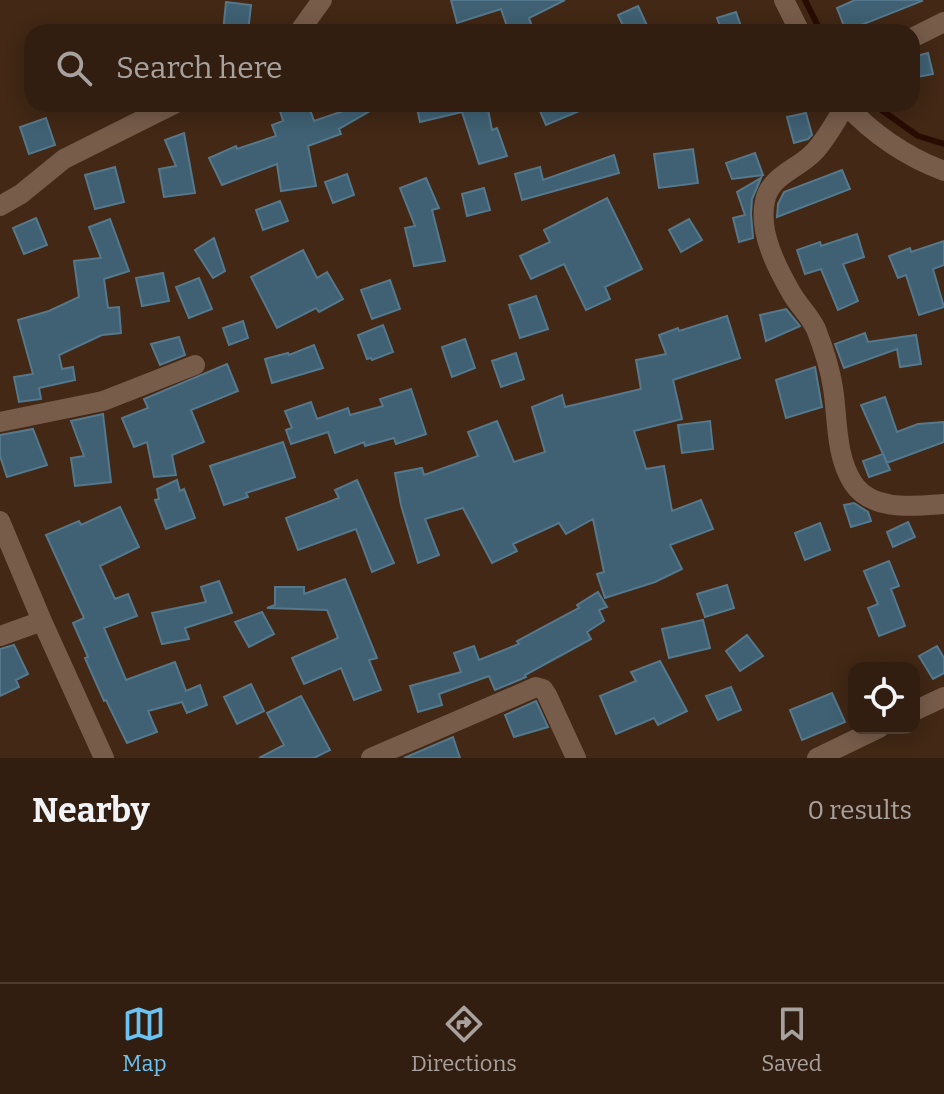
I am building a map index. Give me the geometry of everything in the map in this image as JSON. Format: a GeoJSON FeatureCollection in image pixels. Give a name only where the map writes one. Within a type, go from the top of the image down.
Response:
{"type":"FeatureCollection","features":[{"type":"Feature","properties":{"kind":"street"},"geometry":{"type":"LineString","coordinates":[[305,24],[322,0]]}},
{"type":"Feature","properties":{"kind":"street"},"geometry":{"type":"LineString","coordinates":[[784,0],[796,24]]}},
{"type":"Feature","properties":{"kind":"street"},"geometry":{"type":"LineString","coordinates":[[920,34],[944,22]]}},
{"type":"Feature","properties":{"kind":"street"},"geometry":{"type":"LineString","coordinates":[[0,206],[21,194],[64,159],[158,112]]}},
{"type":"Feature","properties":{"kind":"street"},"geometry":{"type":"LineString","coordinates":[[841,112],[815,151],[773,183],[765,197],[762,217],[770,249],[792,295],[814,326],[833,384],[838,444],[853,484],[883,504],[944,504]]}},
{"type":"Feature","properties":{"kind":"street"},"geometry":{"type":"LineString","coordinates":[[853,112],[867,126],[927,164],[944,171]]}},
{"type":"Feature","properties":{"kind":"street"},"geometry":{"type":"LineString","coordinates":[[0,422],[103,401],[195,365]]}},
{"type":"Feature","properties":{"kind":"street"},"geometry":{"type":"LineString","coordinates":[[0,521],[104,758]]}},
{"type":"Feature","properties":{"kind":"street"},"geometry":{"type":"LineString","coordinates":[[0,636],[42,621]]}},
{"type":"Feature","properties":{"kind":"street"},"geometry":{"type":"LineString","coordinates":[[371,758],[536,687],[543,689],[547,695],[576,758]]}},
{"type":"Feature","properties":{"kind":"street"},"geometry":{"type":"LineString","coordinates":[[920,708],[944,697]]}},
{"type":"Feature","properties":{"kind":"street"},"geometry":{"type":"LineString","coordinates":[[817,758],[867,734]]}},
{"type":"Feature","properties":{"kind":"building"},"geometry":{"type":"Polygon","coordinates":[[[451,0],[565,0],[529,18],[531,24],[506,24],[501,9],[457,23],[451,0]]]}},
{"type":"Feature","properties":{"kind":"building"},"geometry":{"type":"Polygon","coordinates":[[[855,0],[922,1],[864,24],[843,24],[837,8],[855,0]]]}},
{"type":"Feature","properties":{"kind":"building"},"geometry":{"type":"Polygon","coordinates":[[[226,2],[251,5],[249,24],[224,24],[226,2]]]}},
{"type":"Feature","properties":{"kind":"building"},"geometry":{"type":"Polygon","coordinates":[[[638,6],[646,24],[622,24],[618,15],[638,6]]]}},
{"type":"Feature","properties":{"kind":"building"},"geometry":{"type":"Polygon","coordinates":[[[736,12],[740,24],[719,24],[717,18],[736,12]]]}},
{"type":"Feature","properties":{"kind":"building"},"geometry":{"type":"Polygon","coordinates":[[[928,53],[933,74],[920,76],[920,55],[928,53]]]}},
{"type":"Feature","properties":{"kind":"building"},"geometry":{"type":"Polygon","coordinates":[[[280,112],[311,112],[314,121],[340,112],[368,112],[339,129],[341,134],[308,146],[316,186],[281,191],[277,164],[222,185],[209,158],[236,146],[237,149],[276,136],[272,125],[283,121],[280,112]]]}},
{"type":"Feature","properties":{"kind":"building"},"geometry":{"type":"Polygon","coordinates":[[[418,112],[462,112],[420,122],[418,112]]]}},
{"type":"Feature","properties":{"kind":"building"},"geometry":{"type":"Polygon","coordinates":[[[462,112],[489,112],[492,130],[497,128],[507,156],[479,164],[462,112]]]}},
{"type":"Feature","properties":{"kind":"building"},"geometry":{"type":"Polygon","coordinates":[[[540,112],[577,112],[546,125],[540,112]]]}},
{"type":"Feature","properties":{"kind":"building"},"geometry":{"type":"Polygon","coordinates":[[[806,113],[812,135],[794,143],[787,117],[806,113]]]}},
{"type":"Feature","properties":{"kind":"building"},"geometry":{"type":"Polygon","coordinates":[[[46,118],[55,145],[29,154],[20,127],[46,118]]]}},
{"type":"Feature","properties":{"kind":"building"},"geometry":{"type":"Polygon","coordinates":[[[184,133],[195,193],[164,197],[159,169],[176,166],[165,140],[184,133]]]}},
{"type":"Feature","properties":{"kind":"building"},"geometry":{"type":"Polygon","coordinates":[[[693,149],[698,183],[659,188],[654,154],[693,149]]]}},
{"type":"Feature","properties":{"kind":"building"},"geometry":{"type":"Polygon","coordinates":[[[755,153],[763,175],[732,179],[726,163],[755,153]]]}},
{"type":"Feature","properties":{"kind":"building"},"geometry":{"type":"Polygon","coordinates":[[[614,155],[619,173],[522,200],[515,174],[540,167],[543,180],[614,155]]]}},
{"type":"Feature","properties":{"kind":"building"},"geometry":{"type":"Polygon","coordinates":[[[115,167],[124,202],[95,209],[85,175],[115,167]]]}},
{"type":"Feature","properties":{"kind":"building"},"geometry":{"type":"Polygon","coordinates":[[[842,170],[850,189],[777,217],[778,204],[784,192],[842,170]]]}},
{"type":"Feature","properties":{"kind":"building"},"geometry":{"type":"Polygon","coordinates":[[[347,174],[354,195],[333,203],[325,182],[347,174]]]}},
{"type":"Feature","properties":{"kind":"building"},"geometry":{"type":"Polygon","coordinates":[[[426,178],[439,208],[432,210],[445,261],[414,266],[405,228],[415,226],[400,188],[426,178]]]}},
{"type":"Feature","properties":{"kind":"building"},"geometry":{"type":"Polygon","coordinates":[[[761,178],[752,199],[753,238],[739,242],[733,218],[745,215],[737,192],[761,178]]]}},
{"type":"Feature","properties":{"kind":"building"},"geometry":{"type":"Polygon","coordinates":[[[484,188],[490,210],[467,216],[462,194],[484,188]]]}},
{"type":"Feature","properties":{"kind":"building"},"geometry":{"type":"Polygon","coordinates":[[[607,198],[642,269],[605,287],[610,299],[586,310],[564,264],[531,279],[520,256],[550,242],[544,230],[607,198]]]}},
{"type":"Feature","properties":{"kind":"building"},"geometry":{"type":"Polygon","coordinates":[[[280,201],[288,221],[263,230],[256,210],[280,201]]]}},
{"type":"Feature","properties":{"kind":"building"},"geometry":{"type":"Polygon","coordinates":[[[36,218],[47,245],[24,254],[13,228],[36,218]]]}},
{"type":"Feature","properties":{"kind":"building"},"geometry":{"type":"Polygon","coordinates":[[[110,219],[129,271],[104,279],[108,308],[119,307],[121,333],[102,335],[59,355],[62,369],[73,367],[75,380],[39,388],[41,399],[19,402],[14,377],[33,374],[18,320],[49,311],[79,297],[74,261],[101,258],[89,227],[110,219]]]}},
{"type":"Feature","properties":{"kind":"building"},"geometry":{"type":"Polygon","coordinates":[[[689,219],[702,240],[681,252],[669,230],[689,219]]]}},
{"type":"Feature","properties":{"kind":"building"},"geometry":{"type":"Polygon","coordinates":[[[857,234],[864,257],[843,264],[858,301],[838,310],[821,269],[805,274],[797,250],[857,234]]]}},
{"type":"Feature","properties":{"kind":"building"},"geometry":{"type":"Polygon","coordinates":[[[214,238],[225,271],[213,278],[195,250],[214,238]]]}},
{"type":"Feature","properties":{"kind":"building"},"geometry":{"type":"Polygon","coordinates":[[[944,241],[944,265],[933,269],[944,307],[919,315],[906,275],[898,278],[889,256],[944,241]]]}},
{"type":"Feature","properties":{"kind":"building"},"geometry":{"type":"Polygon","coordinates":[[[303,250],[317,278],[327,272],[343,299],[319,312],[316,308],[277,328],[251,277],[303,250]]]}},
{"type":"Feature","properties":{"kind":"building"},"geometry":{"type":"Polygon","coordinates":[[[163,273],[169,301],[142,306],[136,278],[163,273]]]}},
{"type":"Feature","properties":{"kind":"building"},"geometry":{"type":"Polygon","coordinates":[[[199,278],[212,309],[189,318],[176,287],[199,278]]]}},
{"type":"Feature","properties":{"kind":"building"},"geometry":{"type":"Polygon","coordinates":[[[390,280],[400,309],[372,319],[361,290],[390,280]]]}},
{"type":"Feature","properties":{"kind":"building"},"geometry":{"type":"Polygon","coordinates":[[[536,296],[548,329],[520,338],[509,305],[536,296]]]}},
{"type":"Feature","properties":{"kind":"building"},"geometry":{"type":"Polygon","coordinates":[[[786,309],[800,326],[766,341],[760,315],[786,309]]]}},
{"type":"Feature","properties":{"kind":"building"},"geometry":{"type":"Polygon","coordinates":[[[727,316],[740,358],[673,380],[682,419],[634,431],[646,469],[664,466],[672,511],[701,500],[713,529],[670,545],[682,569],[655,582],[605,598],[597,574],[604,572],[593,519],[566,534],[559,523],[513,544],[517,551],[492,563],[463,508],[425,519],[439,555],[418,563],[395,473],[422,468],[424,475],[478,456],[468,432],[497,421],[514,462],[545,452],[532,407],[562,395],[565,407],[641,389],[636,360],[666,354],[659,335],[727,316]]]}},
{"type":"Feature","properties":{"kind":"building"},"geometry":{"type":"Polygon","coordinates":[[[243,321],[248,338],[229,345],[223,328],[243,321]]]}},
{"type":"Feature","properties":{"kind":"building"},"geometry":{"type":"Polygon","coordinates":[[[383,325],[393,352],[367,359],[358,335],[383,325]]]}},
{"type":"Feature","properties":{"kind":"building"},"geometry":{"type":"Polygon","coordinates":[[[865,333],[868,342],[916,335],[921,364],[900,367],[897,349],[844,368],[835,344],[865,333]]]}},
{"type":"Feature","properties":{"kind":"building"},"geometry":{"type":"Polygon","coordinates":[[[179,337],[185,355],[160,365],[151,344],[179,337]]]}},
{"type":"Feature","properties":{"kind":"building"},"geometry":{"type":"Polygon","coordinates":[[[465,339],[475,368],[452,377],[442,347],[465,339]]]}},
{"type":"Feature","properties":{"kind":"building"},"geometry":{"type":"Polygon","coordinates":[[[314,345],[323,368],[272,383],[265,359],[289,355],[314,345]]]}},
{"type":"Feature","properties":{"kind":"building"},"geometry":{"type":"Polygon","coordinates":[[[516,353],[524,379],[501,387],[492,361],[516,353]]]}},
{"type":"Feature","properties":{"kind":"building"},"geometry":{"type":"Polygon","coordinates":[[[227,364],[238,391],[191,410],[204,442],[172,455],[176,475],[154,477],[147,442],[134,447],[122,418],[148,408],[144,399],[227,364]]]}},
{"type":"Feature","properties":{"kind":"building"},"geometry":{"type":"Polygon","coordinates":[[[815,367],[822,407],[786,418],[776,380],[815,367]]]}},
{"type":"Feature","properties":{"kind":"building"},"geometry":{"type":"Polygon","coordinates":[[[411,389],[426,434],[396,444],[394,438],[365,446],[364,442],[335,453],[328,432],[291,444],[286,430],[292,428],[285,411],[311,402],[317,419],[348,408],[350,415],[383,406],[380,399],[411,389]]]}},
{"type":"Feature","properties":{"kind":"building"},"geometry":{"type":"Polygon","coordinates":[[[885,397],[897,432],[918,424],[944,422],[944,442],[887,463],[861,405],[885,397]]]}},
{"type":"Feature","properties":{"kind":"building"},"geometry":{"type":"Polygon","coordinates":[[[103,414],[111,482],[75,486],[71,458],[84,456],[71,421],[103,414]]]}},
{"type":"Feature","properties":{"kind":"building"},"geometry":{"type":"Polygon","coordinates":[[[710,421],[713,449],[682,453],[678,425],[710,421]]]}},
{"type":"Feature","properties":{"kind":"building"},"geometry":{"type":"Polygon","coordinates":[[[33,429],[47,465],[7,477],[0,456],[0,435],[33,429]]]}},
{"type":"Feature","properties":{"kind":"building"},"geometry":{"type":"Polygon","coordinates":[[[283,442],[295,477],[246,493],[248,497],[224,505],[210,466],[283,442]]]}},
{"type":"Feature","properties":{"kind":"building"},"geometry":{"type":"Polygon","coordinates":[[[883,454],[890,470],[869,477],[863,461],[883,454]]]}},
{"type":"Feature","properties":{"kind":"building"},"geometry":{"type":"Polygon","coordinates":[[[177,480],[180,491],[184,489],[195,518],[166,529],[155,500],[159,499],[157,489],[177,480]]]}},
{"type":"Feature","properties":{"kind":"building"},"geometry":{"type":"Polygon","coordinates":[[[357,480],[394,563],[372,572],[356,529],[298,550],[286,518],[339,498],[335,490],[357,480]]]}},
{"type":"Feature","properties":{"kind":"building"},"geometry":{"type":"Polygon","coordinates":[[[854,503],[868,512],[871,521],[851,527],[844,505],[854,503]]]}},
{"type":"Feature","properties":{"kind":"building"},"geometry":{"type":"Polygon","coordinates":[[[120,507],[139,547],[100,566],[115,599],[128,594],[137,616],[104,628],[126,680],[175,662],[186,691],[200,685],[207,705],[187,713],[182,702],[148,711],[157,732],[127,743],[85,658],[88,657],[73,623],[84,618],[46,535],[79,521],[81,525],[120,507]]]}},
{"type":"Feature","properties":{"kind":"building"},"geometry":{"type":"Polygon","coordinates":[[[908,522],[915,537],[893,547],[887,532],[908,522]]]}},
{"type":"Feature","properties":{"kind":"building"},"geometry":{"type":"Polygon","coordinates":[[[820,523],[830,550],[805,560],[795,533],[820,523]]]}},
{"type":"Feature","properties":{"kind":"building"},"geometry":{"type":"Polygon","coordinates":[[[889,561],[899,586],[891,589],[905,626],[879,636],[868,608],[878,604],[864,571],[889,561]]]}},
{"type":"Feature","properties":{"kind":"building"},"geometry":{"type":"Polygon","coordinates":[[[345,579],[377,658],[369,660],[381,690],[354,700],[341,668],[304,684],[292,658],[338,638],[327,610],[267,608],[275,605],[275,587],[304,587],[304,594],[345,579]]]}},
{"type":"Feature","properties":{"kind":"building"},"geometry":{"type":"Polygon","coordinates":[[[219,581],[232,613],[185,628],[189,639],[162,644],[152,613],[206,602],[201,587],[219,581]]]}},
{"type":"Feature","properties":{"kind":"building"},"geometry":{"type":"Polygon","coordinates":[[[727,585],[734,608],[705,617],[697,594],[727,585]]]}},
{"type":"Feature","properties":{"kind":"building"},"geometry":{"type":"Polygon","coordinates":[[[598,592],[607,607],[599,610],[604,621],[587,632],[591,639],[526,677],[495,690],[489,676],[439,694],[442,705],[418,712],[410,686],[461,672],[454,653],[474,646],[479,660],[519,644],[517,641],[579,608],[577,605],[598,592]]]}},
{"type":"Feature","properties":{"kind":"building"},"geometry":{"type":"Polygon","coordinates":[[[262,612],[274,634],[249,647],[235,622],[262,612]]]}},
{"type":"Feature","properties":{"kind":"building"},"geometry":{"type":"Polygon","coordinates":[[[703,620],[710,648],[669,658],[662,629],[703,620]]]}},
{"type":"Feature","properties":{"kind":"building"},"geometry":{"type":"Polygon","coordinates":[[[747,635],[763,656],[740,671],[726,651],[747,635]]]}},
{"type":"Feature","properties":{"kind":"building"},"geometry":{"type":"Polygon","coordinates":[[[14,645],[28,674],[16,680],[19,687],[0,696],[0,649],[14,645]]]}},
{"type":"Feature","properties":{"kind":"building"},"geometry":{"type":"Polygon","coordinates":[[[937,646],[944,658],[944,673],[933,679],[919,656],[937,646]]]}},
{"type":"Feature","properties":{"kind":"building"},"geometry":{"type":"Polygon","coordinates":[[[660,661],[687,711],[658,725],[654,718],[616,734],[600,696],[636,681],[631,672],[660,661]]]}},
{"type":"Feature","properties":{"kind":"building"},"geometry":{"type":"Polygon","coordinates":[[[251,684],[264,711],[237,724],[224,697],[251,684]]]}},
{"type":"Feature","properties":{"kind":"building"},"geometry":{"type":"Polygon","coordinates":[[[731,687],[741,710],[718,720],[706,696],[731,687]]]}},
{"type":"Feature","properties":{"kind":"building"},"geometry":{"type":"Polygon","coordinates":[[[832,693],[845,722],[802,740],[790,710],[832,693]]]}},
{"type":"Feature","properties":{"kind":"building"},"geometry":{"type":"Polygon","coordinates":[[[301,696],[330,750],[314,758],[259,758],[284,745],[267,713],[301,696]]]}},
{"type":"Feature","properties":{"kind":"building"},"geometry":{"type":"Polygon","coordinates":[[[536,701],[548,727],[514,737],[505,715],[536,701]]]}},
{"type":"Feature","properties":{"kind":"building"},"geometry":{"type":"Polygon","coordinates":[[[453,737],[460,758],[404,758],[453,737]]]}},
{"type":"Feature","properties":{"kind":"waterway"},"geometry":{"type":"LineString","coordinates":[[805,0],[817,24]]}},
{"type":"Feature","properties":{"kind":"waterway"},"geometry":{"type":"LineString","coordinates":[[884,112],[918,136],[944,144]]}}]}
